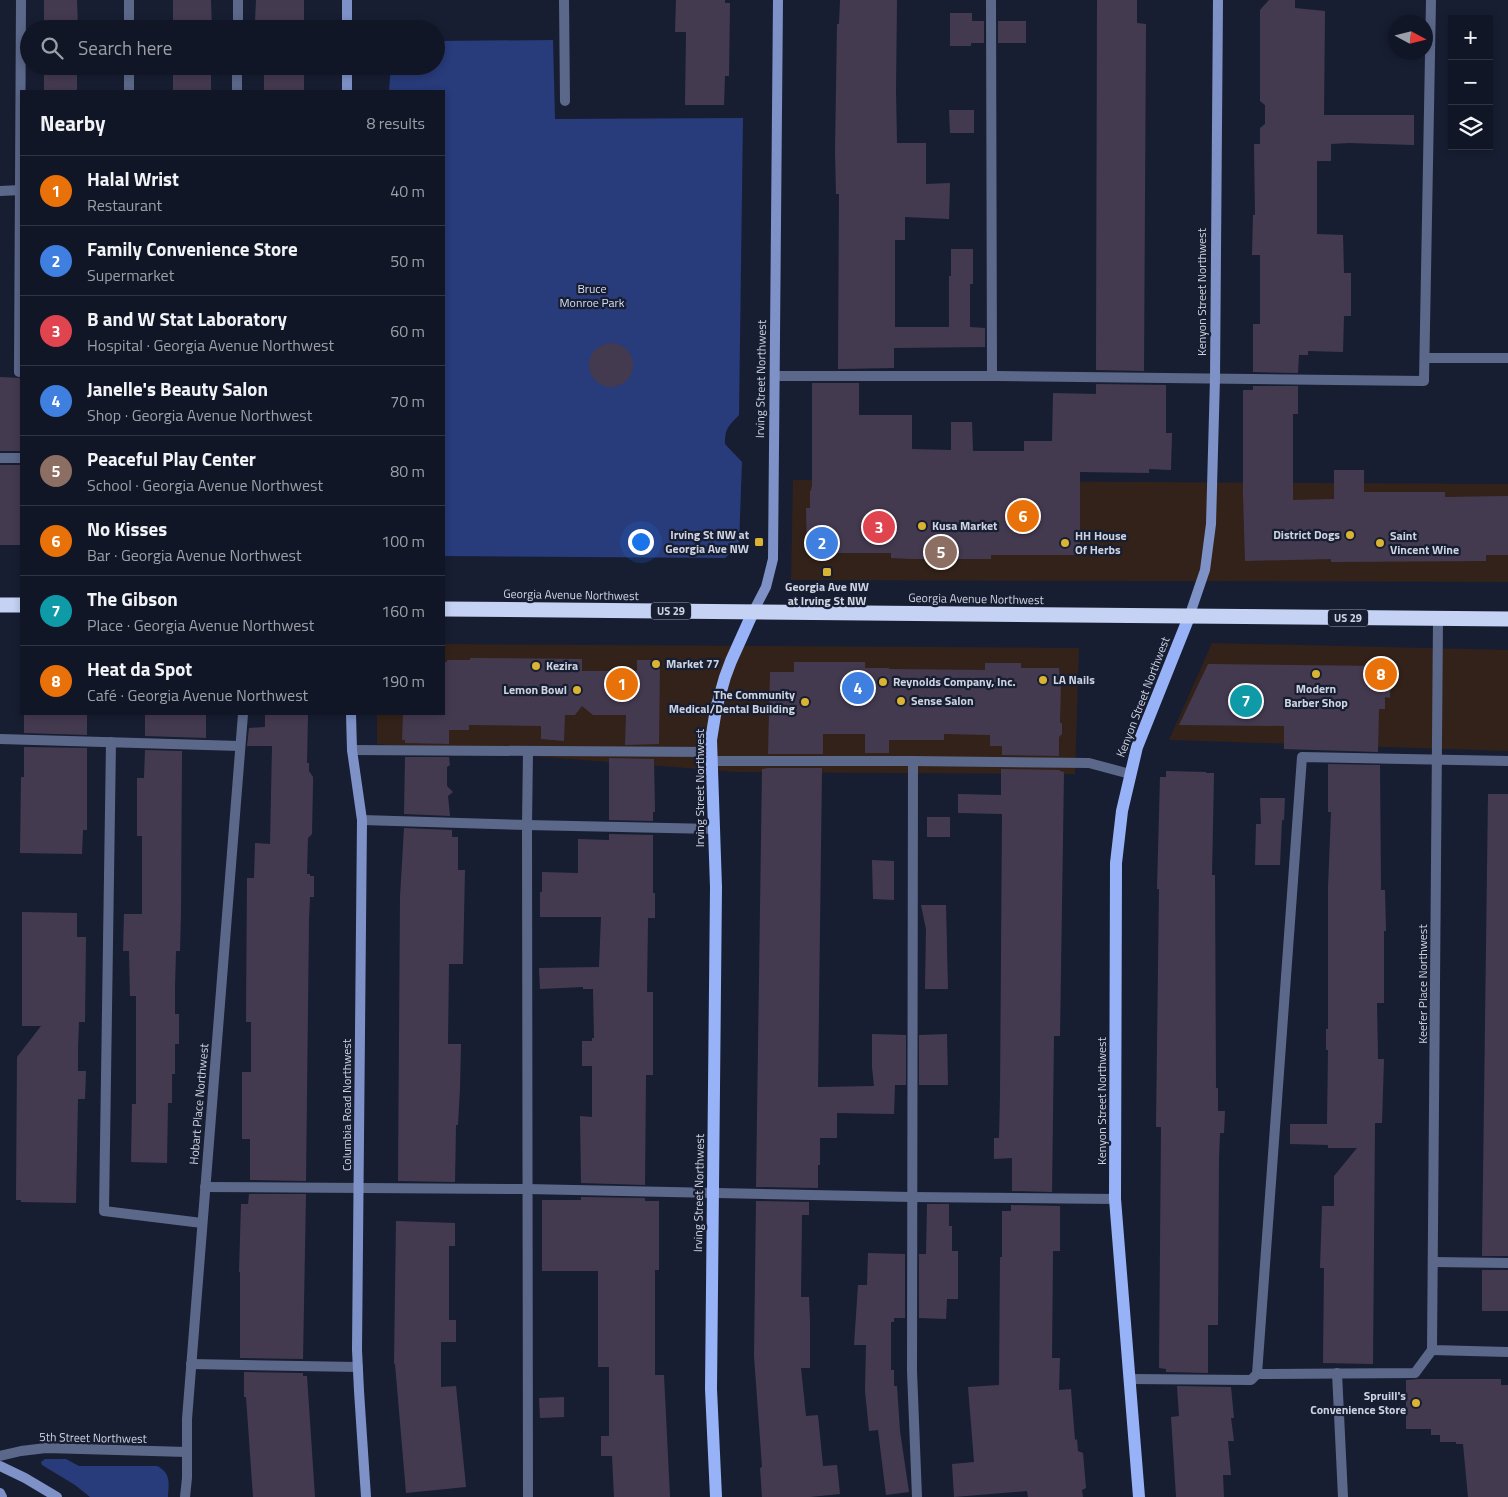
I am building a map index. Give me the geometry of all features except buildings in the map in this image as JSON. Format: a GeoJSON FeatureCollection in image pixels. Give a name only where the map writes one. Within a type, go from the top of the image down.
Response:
{"type":"FeatureCollection","features":[{"type":"Feature","properties":{"kind":"highway"},"geometry":{"type":"LineString","coordinates":[[0,605],[20,605]]}},
{"type":"Feature","properties":{"kind":"highway","name":"Georgia Avenue Northwest"},"geometry":{"type":"LineString","coordinates":[[445,609],[1508,619]]}},
{"type":"Feature","properties":{"kind":"main road"},"geometry":{"type":"LineString","coordinates":[[347,0],[347,20]]}},
{"type":"Feature","properties":{"kind":"main road","name":"Irving Street Northwest"},"geometry":{"type":"LineString","coordinates":[[716,1497],[711,1388],[716,887],[712,757],[713,726],[720,693],[731,661],[766,587],[773,559],[778,0]]}},
{"type":"Feature","properties":{"kind":"main road","name":"Kenyon Street Northwest"},"geometry":{"type":"LineString","coordinates":[[1139,1497],[1115,1199],[1116,863],[1122,811],[1137,747],[1189,617],[1205,570],[1210,540],[1215,378],[1218,0]]}},
{"type":"Feature","properties":{"kind":"main road"},"geometry":{"type":"LineString","coordinates":[[347,75],[347,90]]}},
{"type":"Feature","properties":{"kind":"main road","name":"Columbia Road Northwest"},"geometry":{"type":"LineString","coordinates":[[351,715],[352,750],[362,820],[358,1367],[366,1497]]}},
{"type":"Feature","properties":{"kind":"main road"},"geometry":{"type":"LineString","coordinates":[[0,1466],[25,1478],[56,1497]]}},
{"type":"Feature","properties":{"kind":"main road"},"geometry":{"type":"LineString","coordinates":[[0,1493],[2,1497]]}},
{"type":"Feature","properties":{"kind":"street"},"geometry":{"type":"LineString","coordinates":[[21,0],[21,20]]}},
{"type":"Feature","properties":{"kind":"street"},"geometry":{"type":"LineString","coordinates":[[129,20],[130,0]]}},
{"type":"Feature","properties":{"kind":"street"},"geometry":{"type":"LineString","coordinates":[[238,0],[238,20]]}},
{"type":"Feature","properties":{"kind":"street"},"geometry":{"type":"LineString","coordinates":[[564,0],[565,101]]}},
{"type":"Feature","properties":{"kind":"street"},"geometry":{"type":"LineString","coordinates":[[991,0],[992,376]]}},
{"type":"Feature","properties":{"kind":"street"},"geometry":{"type":"LineString","coordinates":[[775,376],[992,376],[1424,381],[1431,0]]}},
{"type":"Feature","properties":{"kind":"street"},"geometry":{"type":"LineString","coordinates":[[21,75],[21,90]]}},
{"type":"Feature","properties":{"kind":"street"},"geometry":{"type":"LineString","coordinates":[[129,75],[129,90]]}},
{"type":"Feature","properties":{"kind":"street"},"geometry":{"type":"LineString","coordinates":[[237,90],[238,75]]}},
{"type":"Feature","properties":{"kind":"street"},"geometry":{"type":"LineString","coordinates":[[0,190],[20,190]]}},
{"type":"Feature","properties":{"kind":"street"},"geometry":{"type":"LineString","coordinates":[[19,372],[20,281]]}},
{"type":"Feature","properties":{"kind":"street"},"geometry":{"type":"LineString","coordinates":[[1424,358],[1508,358]]}},
{"type":"Feature","properties":{"kind":"street"},"geometry":{"type":"LineString","coordinates":[[0,458],[20,458]]}},
{"type":"Feature","properties":{"kind":"street","name":"Keefer Place Northwest"},"geometry":{"type":"LineString","coordinates":[[1432,1350],[1438,619]]}},
{"type":"Feature","properties":{"kind":"street","name":"Hobart Place Northwest"},"geometry":{"type":"LineString","coordinates":[[185,1497],[187,1419],[191,1364],[243,715]]}},
{"type":"Feature","properties":{"kind":"street"},"geometry":{"type":"LineString","coordinates":[[0,739],[240,746]]}},
{"type":"Feature","properties":{"kind":"street"},"geometry":{"type":"LineString","coordinates":[[111,742],[104,1211],[202,1223]]}},
{"type":"Feature","properties":{"kind":"street"},"geometry":{"type":"LineString","coordinates":[[352,750],[528,751],[712,757],[1089,763],[1130,774]]}},
{"type":"Feature","properties":{"kind":"street"},"geometry":{"type":"LineString","coordinates":[[528,751],[528,1497]]}},
{"type":"Feature","properties":{"kind":"street"},"geometry":{"type":"LineString","coordinates":[[1130,1379],[1251,1380],[1257,1374],[1302,757],[1508,761]]}},
{"type":"Feature","properties":{"kind":"street"},"geometry":{"type":"LineString","coordinates":[[913,760],[911,1198],[912,1371],[917,1497]]}},
{"type":"Feature","properties":{"kind":"street"},"geometry":{"type":"LineString","coordinates":[[362,820],[527,826],[714,829]]}},
{"type":"Feature","properties":{"kind":"street"},"geometry":{"type":"LineString","coordinates":[[205,1187],[527,1188],[911,1198],[1115,1199]]}},
{"type":"Feature","properties":{"kind":"street"},"geometry":{"type":"LineString","coordinates":[[1433,1262],[1508,1262]]}},
{"type":"Feature","properties":{"kind":"street"},"geometry":{"type":"LineString","coordinates":[[1257,1374],[1415,1373],[1432,1350],[1508,1352]]}},
{"type":"Feature","properties":{"kind":"street"},"geometry":{"type":"LineString","coordinates":[[191,1364],[358,1367]]}},
{"type":"Feature","properties":{"kind":"street"},"geometry":{"type":"LineString","coordinates":[[1336,1373],[1343,1497]]}},
{"type":"Feature","properties":{"kind":"street","name":"5th Street Northwest"},"geometry":{"type":"LineString","coordinates":[[0,1456],[46,1448],[187,1452]]}},
{"type":"Feature","properties":{"kind":"shaded area"},"geometry":{"type":"Polygon","coordinates":[[[793,480],[1508,484],[1508,582],[791,580],[793,480]]]}},
{"type":"Feature","properties":{"kind":"shaded area"},"geometry":{"type":"Polygon","coordinates":[[[1212,643],[1508,650],[1508,751],[1169,740],[1212,643]]]}},
{"type":"Feature","properties":{"kind":"shaded area"},"geometry":{"type":"Polygon","coordinates":[[[445,644],[1079,648],[1075,774],[738,772],[377,744],[377,715],[445,715],[445,644]]]}},
{"type":"Feature","properties":{"kind":"green space","name":"Bruce Monroe Park"},"geometry":{"type":"Polygon","coordinates":[[[553,40],[555,119],[743,118],[739,415],[728,428],[725,444],[742,462],[739,545],[725,558],[445,556],[445,90],[389,90],[390,75],[445,75],[445,41],[553,40]]]}},
{"type":"Feature","properties":{"kind":"green space"},"geometry":{"type":"Polygon","coordinates":[[[45,1459],[66,1459],[79,1466],[157,1466],[167,1475],[169,1483],[168,1497],[90,1497],[75,1485],[42,1465],[41,1462],[45,1459]]]}},
{"type":"Feature","properties":{"kind":"place","name":"No Kisses"},"geometry":{"type":"Point","coordinates":[1023,516]}},
{"type":"Feature","properties":{"kind":"place","name":"Kusa Market"},"geometry":{"type":"Point","coordinates":[922,526]}},
{"type":"Feature","properties":{"kind":"place","name":"B and W Stat Laboratory"},"geometry":{"type":"Point","coordinates":[879,527]}},
{"type":"Feature","properties":{"kind":"place","name":"District Dogs"},"geometry":{"type":"Point","coordinates":[1350,535]}},
{"type":"Feature","properties":{"kind":"place","name":"Irving St NW at Georgia Ave NW"},"geometry":{"type":"Point","coordinates":[759,542]}},
{"type":"Feature","properties":{"kind":"place","name":"Family Convenience Store"},"geometry":{"type":"Point","coordinates":[822,543]}},
{"type":"Feature","properties":{"kind":"place","name":"HH House Of Herbs"},"geometry":{"type":"Point","coordinates":[1065,543]}},
{"type":"Feature","properties":{"kind":"place","name":"Saint Vincent Wine"},"geometry":{"type":"Point","coordinates":[1380,543]}},
{"type":"Feature","properties":{"kind":"place","name":"Peaceful Play Center"},"geometry":{"type":"Point","coordinates":[941,552]}},
{"type":"Feature","properties":{"kind":"place","name":"Georgia Ave NW at Irving St NW"},"geometry":{"type":"Point","coordinates":[827,572]}},
{"type":"Feature","properties":{"kind":"place","name":"Market 77"},"geometry":{"type":"Point","coordinates":[656,664]}},
{"type":"Feature","properties":{"kind":"place","name":"Kezira"},"geometry":{"type":"Point","coordinates":[536,666]}},
{"type":"Feature","properties":{"kind":"place","name":"Modern Barber Shop"},"geometry":{"type":"Point","coordinates":[1316,674]}},
{"type":"Feature","properties":{"kind":"place","name":"Heat da Spot"},"geometry":{"type":"Point","coordinates":[1381,674]}},
{"type":"Feature","properties":{"kind":"place","name":"LA Nails"},"geometry":{"type":"Point","coordinates":[1043,680]}},
{"type":"Feature","properties":{"kind":"place","name":"Reynolds Company, Inc."},"geometry":{"type":"Point","coordinates":[883,682]}},
{"type":"Feature","properties":{"kind":"place","name":"Halal Wrist"},"geometry":{"type":"Point","coordinates":[622,684]}},
{"type":"Feature","properties":{"kind":"place","name":"Janelle's Beauty Salon"},"geometry":{"type":"Point","coordinates":[858,688]}},
{"type":"Feature","properties":{"kind":"place","name":"Lemon Bowl"},"geometry":{"type":"Point","coordinates":[577,690]}},
{"type":"Feature","properties":{"kind":"place","name":"Sense Salon"},"geometry":{"type":"Point","coordinates":[901,701]}},
{"type":"Feature","properties":{"kind":"place","name":"The Gibson"},"geometry":{"type":"Point","coordinates":[1246,701]}},
{"type":"Feature","properties":{"kind":"place","name":"The Community Medical/Dental Building"},"geometry":{"type":"Point","coordinates":[805,702]}},
{"type":"Feature","properties":{"kind":"place","name":"Spruill's Convenience Store"},"geometry":{"type":"Point","coordinates":[1416,1403]}}]}
